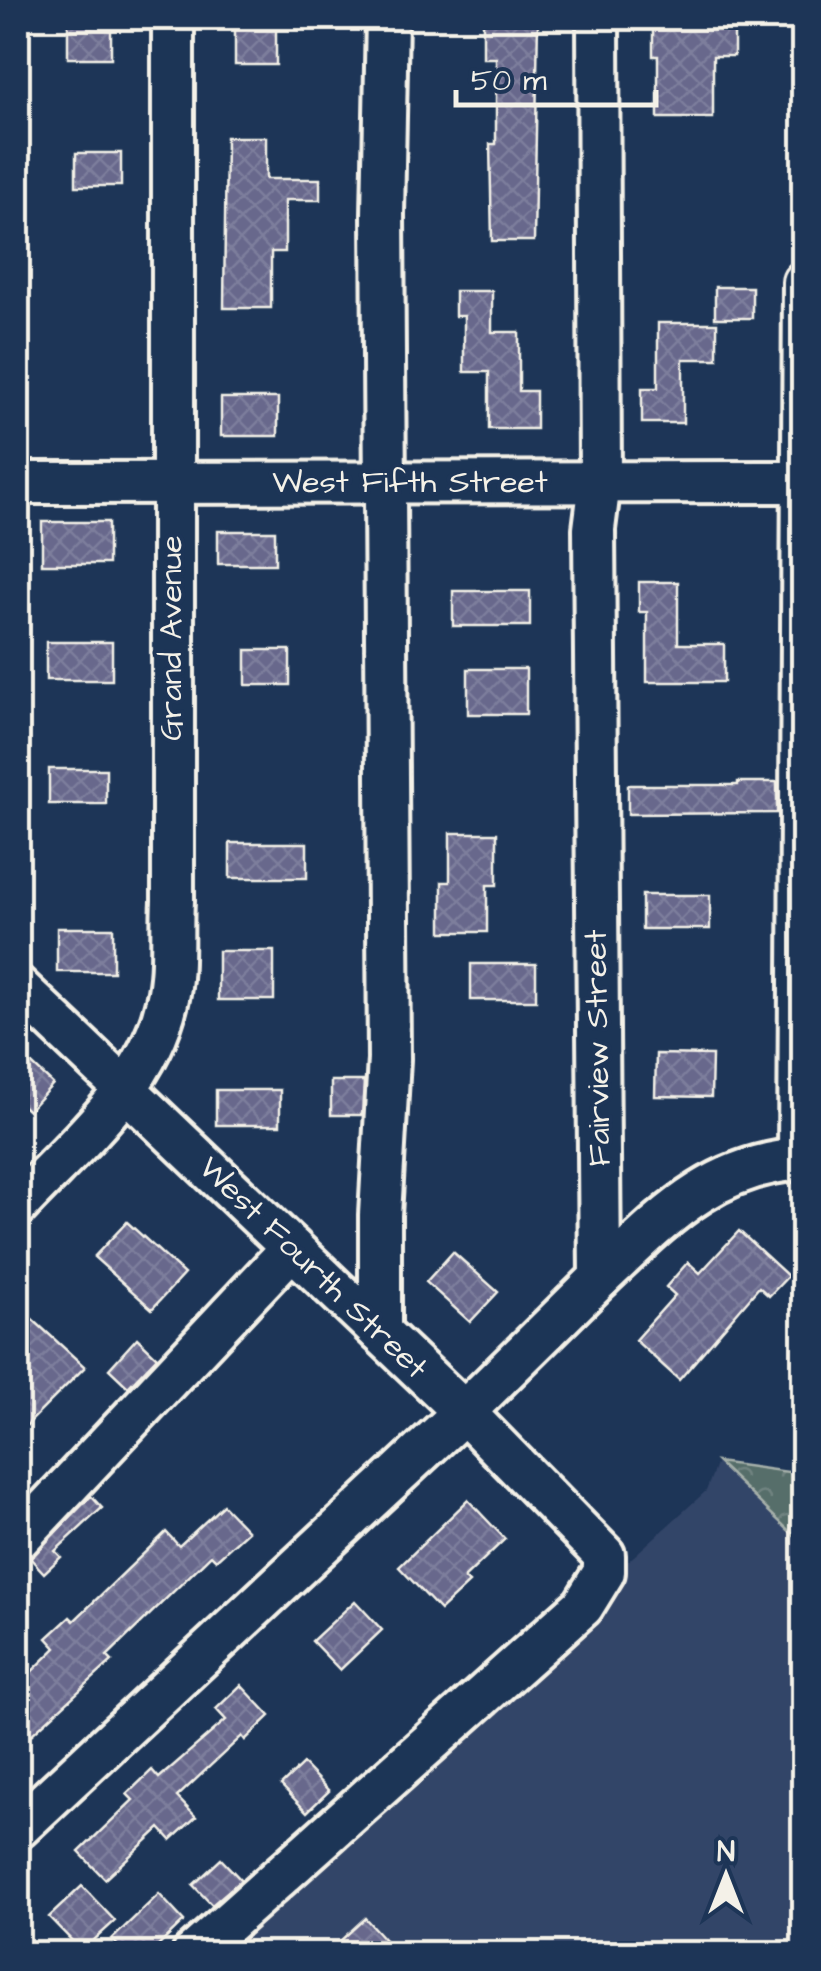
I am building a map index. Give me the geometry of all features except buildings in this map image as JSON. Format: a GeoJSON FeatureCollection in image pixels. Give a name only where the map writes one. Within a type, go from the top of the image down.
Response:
{"type":"FeatureCollection","features":[{"type":"Feature","properties":{"kind":"street","name":"Grand Avenue"},"geometry":{"type":"LineString","coordinates":[[18,1205],[126,1090],[153,1044],[168,999],[173,901],[173,18]]}},
{"type":"Feature","properties":{"kind":"street"},"geometry":{"type":"LineString","coordinates":[[380,1332],[380,1214],[389,1059],[386,18]]}},
{"type":"Feature","properties":{"kind":"street","name":"Fairview Street"},"geometry":{"type":"LineString","coordinates":[[598,18],[600,482],[594,549],[600,1278]]}},
{"type":"Feature","properties":{"kind":"street"},"geometry":{"type":"LineString","coordinates":[[18,1828],[464,1412],[600,1278],[702,1187],[753,1166],[801,1159],[804,282]]}},
{"type":"Feature","properties":{"kind":"street","name":"West Fifth Street"},"geometry":{"type":"LineString","coordinates":[[18,482],[803,482]]}},
{"type":"Feature","properties":{"kind":"street","name":"West Fourth Street"},"geometry":{"type":"LineString","coordinates":[[18,987],[464,1412],[604,1554],[604,1572],[583,1606],[194,1954]]}},
{"type":"Feature","properties":{"kind":"street"},"geometry":{"type":"LineString","coordinates":[[18,1539],[292,1248]]}},
{"type":"Feature","properties":{"kind":"shaded area"},"geometry":{"type":"Polygon","coordinates":[[[717,1462],[803,1544],[803,1953],[193,1954],[706,1491],[717,1462]]]}},
{"type":"Feature","properties":{"kind":"green space"},"geometry":{"type":"Polygon","coordinates":[[[717,1462],[803,1474],[803,1544],[717,1462]]]}}]}
